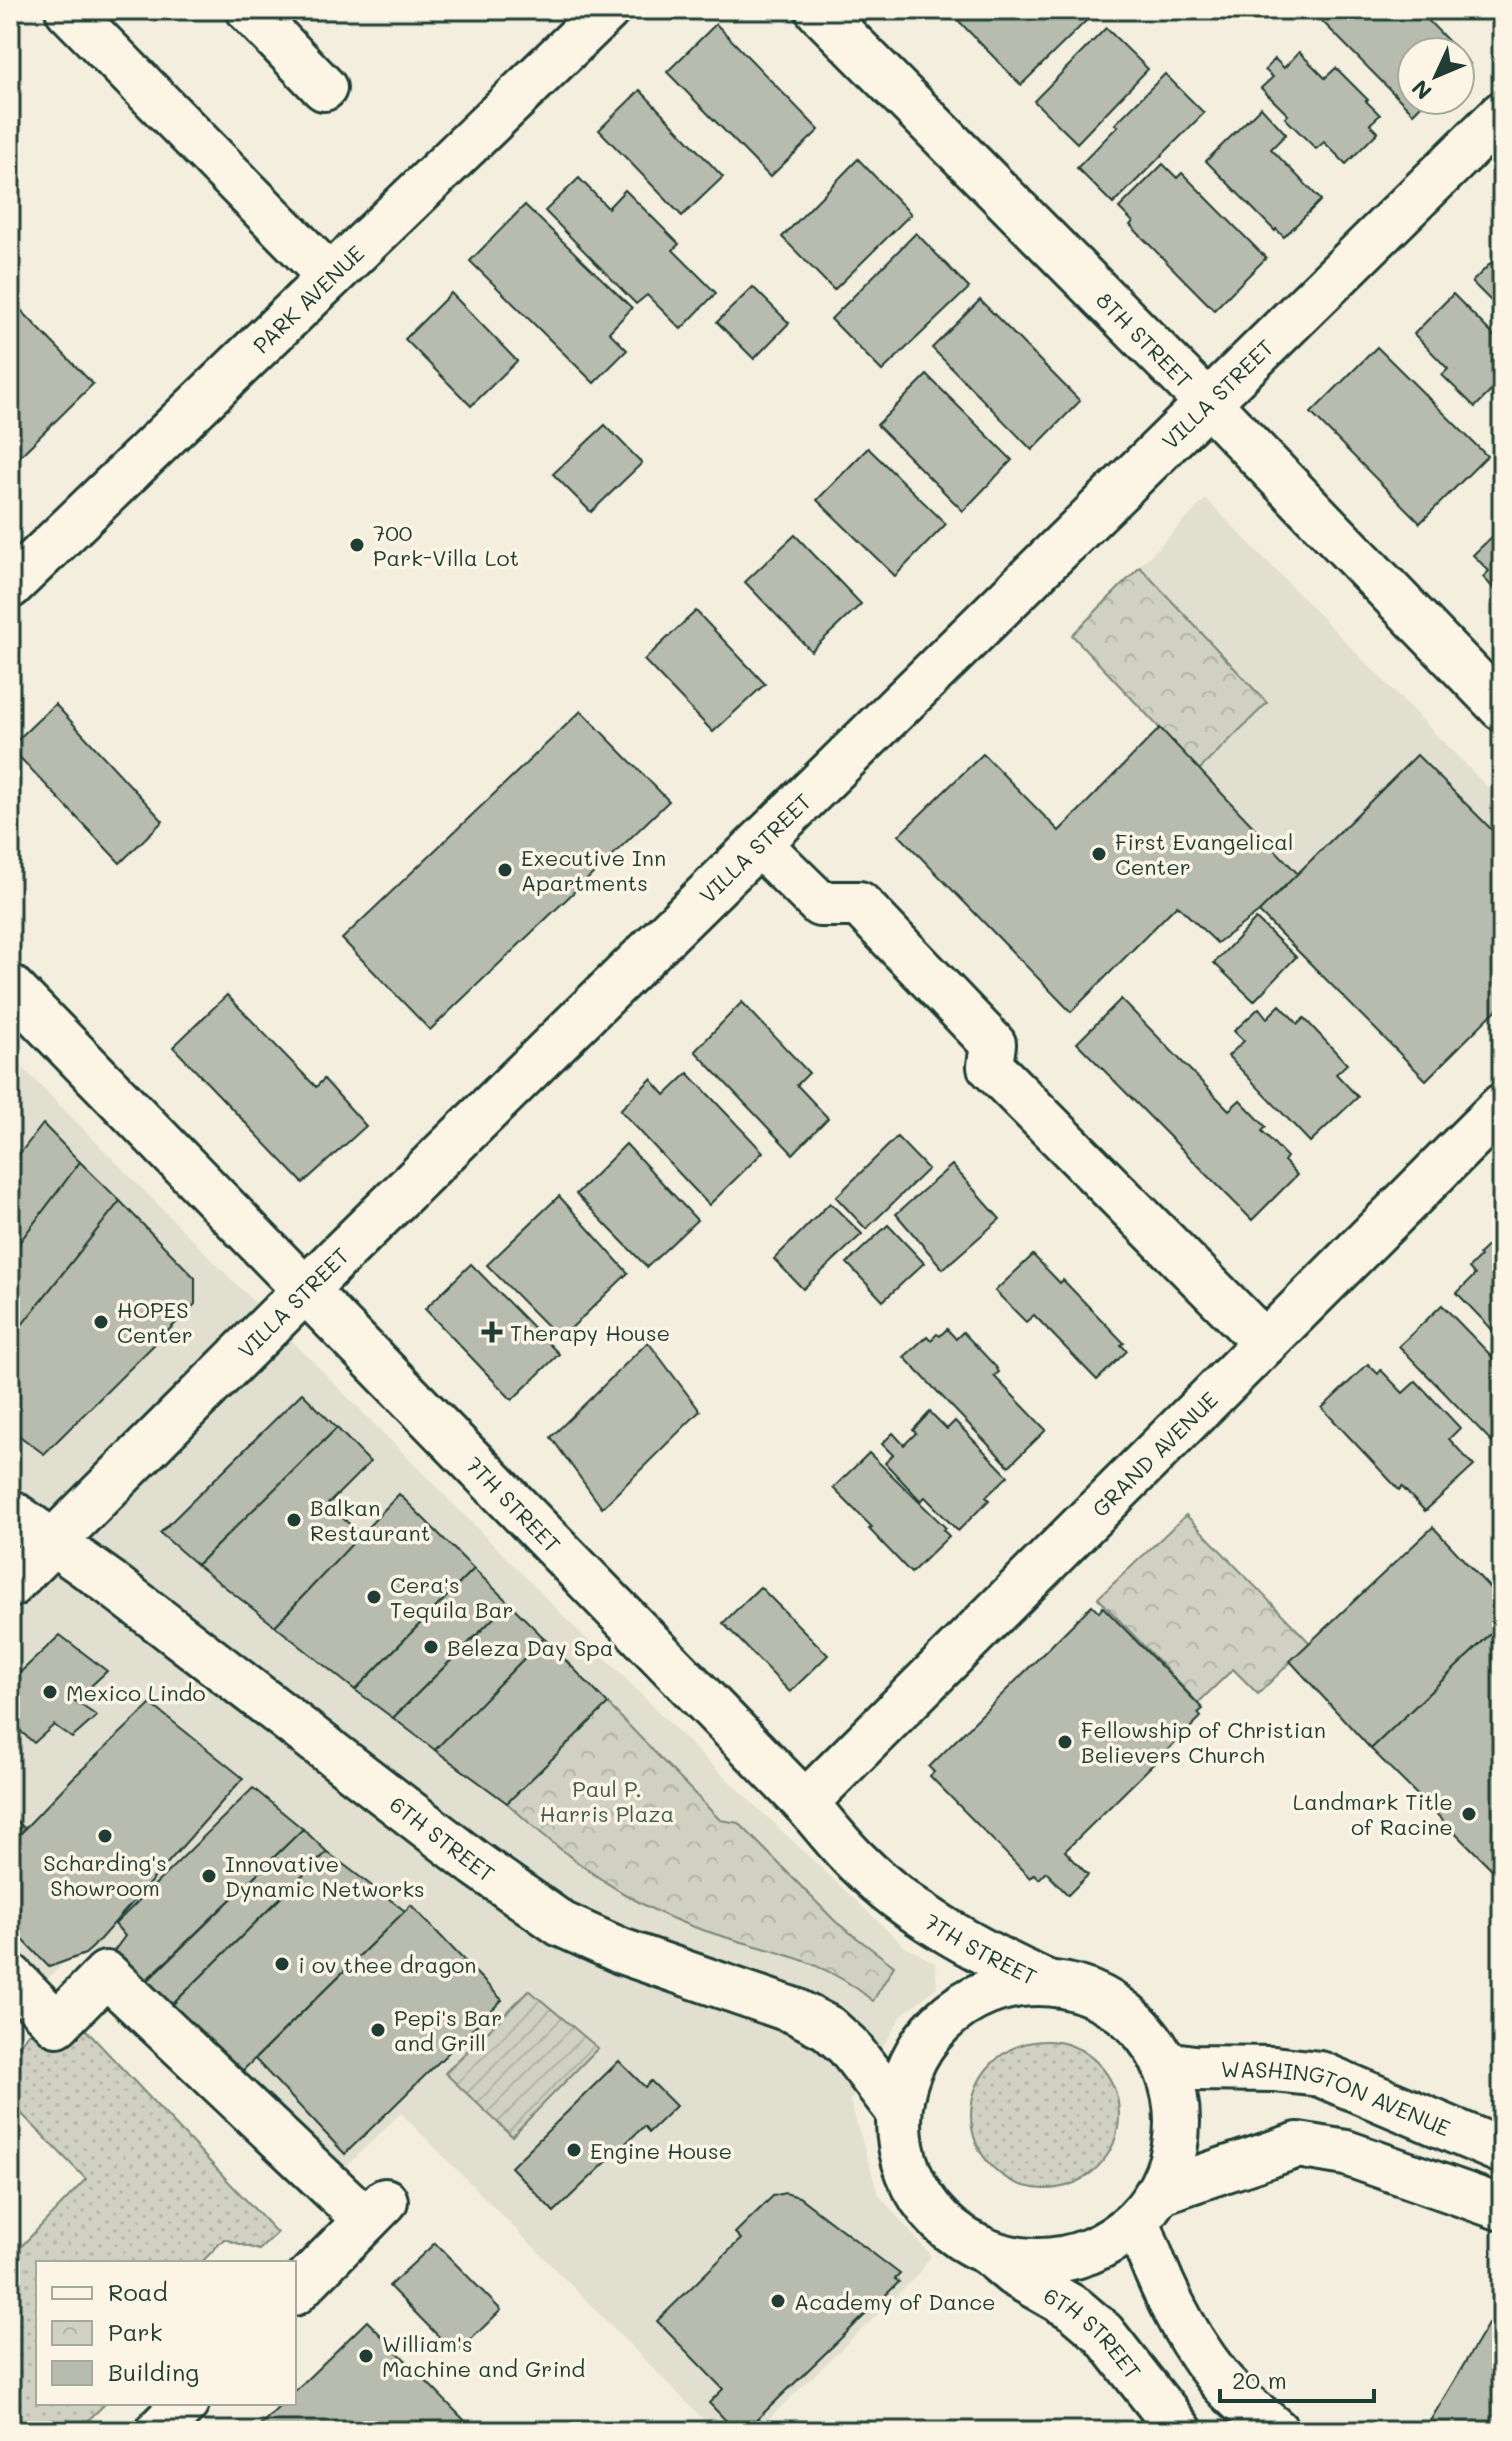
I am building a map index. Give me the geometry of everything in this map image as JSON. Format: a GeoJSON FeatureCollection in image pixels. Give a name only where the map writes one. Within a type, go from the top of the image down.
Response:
{"type":"FeatureCollection","features":[{"type":"Feature","properties":{"kind":"street"},"geometry":{"type":"LineString","coordinates":[[68,10],[330,277]]}},
{"type":"Feature","properties":{"kind":"street"},"geometry":{"type":"LineString","coordinates":[[249,10],[324,88]]}},
{"type":"Feature","properties":{"kind":"street","name":"PARK AVENUE"},"geometry":{"type":"LineString","coordinates":[[10,586],[607,10]]}},
{"type":"Feature","properties":{"kind":"street","name":"8TH STREET"},"geometry":{"type":"LineString","coordinates":[[818,10],[1208,403],[1502,708]]}},
{"type":"Feature","properties":{"kind":"street","name":"VILLA STREET"},"geometry":{"type":"LineString","coordinates":[[10,1585],[304,1290],[1502,114]]}},
{"type":"Feature","properties":{"kind":"street"},"geometry":{"type":"LineString","coordinates":[[759,844],[820,904],[859,904],[993,1044],[990,1066],[1265,1343]]}},
{"type":"Feature","properties":{"kind":"street","name":"7TH STREET"},"geometry":{"type":"LineString","coordinates":[[10,987],[805,1803],[858,1863],[896,1895],[986,1955],[1045,1982]]}},
{"type":"Feature","properties":{"kind":"street","name":"GRAND AVENUE"},"geometry":{"type":"LineString","coordinates":[[805,1803],[1502,1106]]}},
{"type":"Feature","properties":{"kind":"street","name":"6TH STREET"},"geometry":{"type":"LineString","coordinates":[[10,1512],[109,1582],[476,1864],[561,1924],[621,1951],[795,2011],[828,2028],[848,2046],[899,2112]]}},
{"type":"Feature","properties":{"kind":"street"},"geometry":{"type":"LineString","coordinates":[[10,1976],[57,2024],[106,1974],[376,2210],[296,2291]]}},
{"type":"Feature","properties":{"kind":"street"},"geometry":{"type":"LineString","coordinates":[[1045,1982],[1093,1993],[1127,2015],[1149,2037],[1165,2064],[1176,2095],[1178,2129],[1173,2161],[1149,2206],[1117,2239],[1094,2252],[1042,2263],[1015,2261],[989,2253],[962,2239],[940,2221],[921,2198],[907,2171],[900,2142],[899,2112],[904,2083],[915,2055],[933,2030],[955,2010],[981,1994],[1007,1986],[1045,1982]]}},
{"type":"Feature","properties":{"kind":"street","name":"WASHINGTON AVENUE"},"geometry":{"type":"LineString","coordinates":[[1165,2064],[1320,2074],[1502,2151]]}},
{"type":"Feature","properties":{"kind":"street"},"geometry":{"type":"LineString","coordinates":[[1149,2206],[1298,2145],[1346,2153],[1499,2199]]}},
{"type":"Feature","properties":{"kind":"street"},"geometry":{"type":"LineString","coordinates":[[1149,2206],[1156,2275],[1170,2305],[1218,2378],[1276,2431]]}},
{"type":"Feature","properties":{"kind":"street","name":"6TH STREET"},"geometry":{"type":"LineString","coordinates":[[989,2253],[1014,2274],[1075,2309],[1103,2333],[1136,2372],[1175,2429]]}},
{"type":"Feature","properties":{"kind":"street"},"geometry":{"type":"LineString","coordinates":[[158,2431],[184,2405]]}},
{"type":"Feature","properties":{"kind":"shaded area"},"geometry":{"type":"Polygon","coordinates":[[[1206,499],[1502,802],[1502,1004],[1426,1080],[1298,873],[1072,635],[1206,499]]]}},
{"type":"Feature","properties":{"kind":"shaded area"},"geometry":{"type":"Polygon","coordinates":[[[10,1055],[696,1750],[904,1946],[935,1963],[937,1987],[902,2015],[850,2101],[878,2194],[931,2256],[914,2279],[756,2431],[715,2431],[401,2113],[341,2171],[131,1997],[79,1949],[45,1981],[10,1946],[10,1055]]]}},
{"type":"Feature","properties":{"kind":"green space"},"geometry":{"type":"Polygon","coordinates":[[[1140,567],[1267,703],[1199,770],[1072,635],[1140,567]]]}},
{"type":"Feature","properties":{"kind":"green space"},"geometry":{"type":"Polygon","coordinates":[[[1186,1515],[1310,1643],[1258,1694],[1233,1669],[1198,1703],[1098,1598],[1186,1515]]]}},
{"type":"Feature","properties":{"kind":"green space","name":"Paul P. Harris Plaza"},"geometry":{"type":"Polygon","coordinates":[[[608,1704],[720,1820],[739,1823],[836,1922],[894,1966],[873,2001],[852,1985],[809,1963],[694,1927],[642,1904],[572,1858],[507,1803],[608,1704]]]}},
{"type":"Feature","properties":{"kind":"green space"},"geometry":{"type":"Polygon","coordinates":[[[529,1990],[598,2048],[512,2136],[445,2073],[529,1990]]]}},
{"type":"Feature","properties":{"kind":"green space"},"geometry":{"type":"Polygon","coordinates":[[[85,2029],[277,2233],[259,2250],[224,2239],[203,2261],[36,2261],[36,2405],[104,2405],[77,2431],[12,2431],[10,2258],[86,2179],[10,2102],[10,2058],[28,2033],[85,2029]]]}},
{"type":"Feature","properties":{"kind":"green space"},"geometry":{"type":"Polygon","coordinates":[[[1045,2041],[1073,2046],[1098,2062],[1114,2087],[1119,2115],[1114,2143],[1098,2168],[1073,2184],[1045,2189],[1017,2184],[992,2168],[976,2143],[971,2115],[976,2087],[992,2062],[1017,2046],[1045,2041]]]}},
{"type":"Feature","properties":{"kind":"building"},"geometry":{"type":"Polygon","coordinates":[[[948,10],[1087,10],[1092,15],[1021,85],[948,10]]]}},
{"type":"Feature","properties":{"kind":"building"},"geometry":{"type":"Polygon","coordinates":[[[1311,10],[1418,10],[1443,36],[1396,36],[1396,96],[1311,10]]]}},
{"type":"Feature","properties":{"kind":"building"},"geometry":{"type":"Polygon","coordinates":[[[1489,10],[1502,10],[1502,23],[1489,10]]]}},
{"type":"Feature","properties":{"kind":"building"},"geometry":{"type":"Polygon","coordinates":[[[716,24],[819,130],[770,177],[667,72],[716,24]]]}},
{"type":"Feature","properties":{"kind":"building"},"geometry":{"type":"Polygon","coordinates":[[[1106,28],[1148,69],[1077,143],[1034,101],[1106,28]]]}},
{"type":"Feature","properties":{"kind":"building"},"geometry":{"type":"Polygon","coordinates":[[[1299,52],[1325,78],[1336,68],[1380,115],[1370,124],[1378,132],[1346,164],[1324,142],[1316,149],[1261,88],[1273,77],[1265,70],[1275,59],[1284,68],[1299,52]]]}},
{"type":"Feature","properties":{"kind":"building"},"geometry":{"type":"Polygon","coordinates":[[[1165,74],[1204,113],[1113,204],[1077,168],[1165,74]]]}},
{"type":"Feature","properties":{"kind":"building"},"geometry":{"type":"Polygon","coordinates":[[[640,90],[723,177],[682,216],[599,130],[640,90]]]}},
{"type":"Feature","properties":{"kind":"building"},"geometry":{"type":"Polygon","coordinates":[[[1261,107],[1286,134],[1271,149],[1321,200],[1284,237],[1206,161],[1261,107]]]}},
{"type":"Feature","properties":{"kind":"building"},"geometry":{"type":"Polygon","coordinates":[[[858,159],[911,214],[834,290],[782,237],[858,159]]]}},
{"type":"Feature","properties":{"kind":"building"},"geometry":{"type":"Polygon","coordinates":[[[1163,164],[1177,178],[1182,173],[1266,258],[1214,310],[1130,225],[1133,222],[1119,208],[1163,164]]]}},
{"type":"Feature","properties":{"kind":"building"},"geometry":{"type":"Polygon","coordinates":[[[579,178],[608,208],[625,190],[679,244],[673,250],[716,293],[681,329],[647,295],[636,304],[545,211],[579,178]]]}},
{"type":"Feature","properties":{"kind":"building"},"geometry":{"type":"Polygon","coordinates":[[[525,205],[632,308],[609,332],[627,350],[594,383],[470,261],[525,205]]]}},
{"type":"Feature","properties":{"kind":"building"},"geometry":{"type":"Polygon","coordinates":[[[916,233],[969,288],[882,371],[831,319],[916,233]]]}},
{"type":"Feature","properties":{"kind":"building"},"geometry":{"type":"Polygon","coordinates":[[[1502,252],[1502,312],[1472,282],[1502,252]]]}},
{"type":"Feature","properties":{"kind":"building"},"geometry":{"type":"Polygon","coordinates":[[[753,287],[789,323],[754,359],[717,322],[753,287]]]}},
{"type":"Feature","properties":{"kind":"building"},"geometry":{"type":"Polygon","coordinates":[[[451,293],[517,361],[471,406],[405,339],[451,293]]]}},
{"type":"Feature","properties":{"kind":"building"},"geometry":{"type":"Polygon","coordinates":[[[1453,294],[1502,344],[1502,380],[1475,407],[1442,375],[1448,369],[1414,334],[1453,294]]]}},
{"type":"Feature","properties":{"kind":"building"},"geometry":{"type":"Polygon","coordinates":[[[10,299],[93,384],[10,466],[10,299]]]}},
{"type":"Feature","properties":{"kind":"building"},"geometry":{"type":"Polygon","coordinates":[[[980,300],[1080,401],[1032,450],[932,348],[980,300]]]}},
{"type":"Feature","properties":{"kind":"building"},"geometry":{"type":"Polygon","coordinates":[[[1377,347],[1487,456],[1420,523],[1311,413],[1377,347]]]}},
{"type":"Feature","properties":{"kind":"building"},"geometry":{"type":"Polygon","coordinates":[[[927,375],[1012,460],[963,511],[877,425],[927,375]]]}},
{"type":"Feature","properties":{"kind":"building"},"geometry":{"type":"Polygon","coordinates":[[[605,425],[642,463],[591,512],[553,474],[605,425]]]}},
{"type":"Feature","properties":{"kind":"building"},"geometry":{"type":"Polygon","coordinates":[[[868,448],[946,524],[895,576],[817,500],[868,448]]]}},
{"type":"Feature","properties":{"kind":"building"},"geometry":{"type":"Polygon","coordinates":[[[1502,517],[1502,587],[1497,592],[1483,577],[1489,571],[1473,555],[1501,528],[1496,523],[1502,517]]]}},
{"type":"Feature","properties":{"kind":"building"},"geometry":{"type":"Polygon","coordinates":[[[795,535],[861,604],[811,651],[745,582],[795,535]]]}},
{"type":"Feature","properties":{"kind":"building"},"geometry":{"type":"Polygon","coordinates":[[[696,611],[765,684],[713,732],[644,660],[696,611]]]}},
{"type":"Feature","properties":{"kind":"building"},"geometry":{"type":"Polygon","coordinates":[[[55,704],[163,821],[120,863],[10,747],[55,704]]]}},
{"type":"Feature","properties":{"kind":"building","name":"Executive Inn Apartments"},"geometry":{"type":"Polygon","coordinates":[[[581,711],[669,801],[430,1030],[342,939],[581,711]]]}},
{"type":"Feature","properties":{"kind":"building","name":"First Evangelical Center"},"geometry":{"type":"Polygon","coordinates":[[[1160,728],[1298,874],[1259,912],[1217,943],[1177,905],[1071,1012],[899,835],[983,754],[1059,831],[1160,728]]]}},
{"type":"Feature","properties":{"kind":"building"},"geometry":{"type":"Polygon","coordinates":[[[1417,755],[1502,840],[1502,1004],[1426,1080],[1259,912],[1417,755]]]}},
{"type":"Feature","properties":{"kind":"building"},"geometry":{"type":"Polygon","coordinates":[[[1256,919],[1296,957],[1254,1001],[1214,963],[1256,919]]]}},
{"type":"Feature","properties":{"kind":"building"},"geometry":{"type":"Polygon","coordinates":[[[227,995],[316,1087],[324,1079],[366,1126],[303,1183],[173,1047],[227,995]]]}},
{"type":"Feature","properties":{"kind":"building"},"geometry":{"type":"Polygon","coordinates":[[[1121,999],[1229,1110],[1240,1100],[1266,1127],[1262,1131],[1287,1157],[1284,1161],[1297,1175],[1252,1220],[1077,1043],[1121,999]]]}},
{"type":"Feature","properties":{"kind":"building"},"geometry":{"type":"Polygon","coordinates":[[[742,1002],[809,1073],[797,1085],[828,1118],[793,1154],[695,1051],[742,1002]]]}},
{"type":"Feature","properties":{"kind":"building"},"geometry":{"type":"Polygon","coordinates":[[[1280,1005],[1298,1024],[1304,1018],[1347,1064],[1336,1074],[1358,1097],[1310,1142],[1228,1056],[1244,1041],[1234,1031],[1259,1008],[1267,1018],[1280,1005]]]}},
{"type":"Feature","properties":{"kind":"building"},"geometry":{"type":"Polygon","coordinates":[[[688,1073],[763,1152],[709,1205],[620,1110],[651,1079],[665,1095],[688,1073]]]}},
{"type":"Feature","properties":{"kind":"building"},"geometry":{"type":"Polygon","coordinates":[[[43,1124],[80,1162],[10,1255],[10,1166],[43,1124]]]}},
{"type":"Feature","properties":{"kind":"building"},"geometry":{"type":"Polygon","coordinates":[[[897,1137],[928,1169],[866,1229],[836,1197],[897,1137]]]}},
{"type":"Feature","properties":{"kind":"building"},"geometry":{"type":"Polygon","coordinates":[[[626,1144],[697,1220],[647,1267],[576,1194],[626,1144]]]}},
{"type":"Feature","properties":{"kind":"building"},"geometry":{"type":"Polygon","coordinates":[[[80,1162],[120,1201],[10,1340],[10,1255],[80,1162]]]}},
{"type":"Feature","properties":{"kind":"building"},"geometry":{"type":"Polygon","coordinates":[[[952,1165],[1000,1219],[943,1269],[896,1214],[952,1165]]]}},
{"type":"Feature","properties":{"kind":"building"},"geometry":{"type":"Polygon","coordinates":[[[559,1196],[628,1273],[560,1339],[487,1265],[559,1196]]]}},
{"type":"Feature","properties":{"kind":"building","name":"HOPES Center"},"geometry":{"type":"Polygon","coordinates":[[[120,1201],[195,1278],[195,1304],[44,1454],[10,1429],[10,1340],[120,1201]]]}},
{"type":"Feature","properties":{"kind":"building"},"geometry":{"type":"Polygon","coordinates":[[[830,1203],[862,1234],[803,1289],[774,1259],[830,1203]]]}},
{"type":"Feature","properties":{"kind":"building"},"geometry":{"type":"Polygon","coordinates":[[[888,1225],[924,1263],[883,1301],[847,1263],[888,1225]]]}},
{"type":"Feature","properties":{"kind":"building"},"geometry":{"type":"Polygon","coordinates":[[[1502,1232],[1502,1340],[1457,1293],[1475,1275],[1469,1268],[1480,1257],[1478,1255],[1502,1232]]]}},
{"type":"Feature","properties":{"kind":"building"},"geometry":{"type":"Polygon","coordinates":[[[1033,1255],[1060,1283],[1063,1280],[1124,1343],[1121,1345],[1127,1351],[1097,1380],[1034,1315],[1026,1322],[995,1291],[1033,1255]]]}},
{"type":"Feature","properties":{"kind":"building","name":"Therapy House"},"geometry":{"type":"Polygon","coordinates":[[[471,1264],[559,1354],[512,1400],[425,1309],[471,1264]]]}},
{"type":"Feature","properties":{"kind":"building"},"geometry":{"type":"Polygon","coordinates":[[[1442,1305],[1502,1367],[1502,1439],[1496,1446],[1399,1346],[1442,1305]]]}},
{"type":"Feature","properties":{"kind":"building"},"geometry":{"type":"Polygon","coordinates":[[[947,1329],[956,1339],[963,1332],[996,1367],[999,1372],[994,1376],[1046,1430],[1009,1466],[904,1357],[927,1336],[931,1340],[947,1329]]]}},
{"type":"Feature","properties":{"kind":"building"},"geometry":{"type":"Polygon","coordinates":[[[648,1342],[700,1411],[602,1508],[551,1437],[648,1342]]]}},
{"type":"Feature","properties":{"kind":"building"},"geometry":{"type":"Polygon","coordinates":[[[1368,1364],[1378,1374],[1381,1370],[1403,1393],[1416,1381],[1460,1428],[1449,1439],[1474,1466],[1425,1511],[1402,1487],[1399,1490],[1322,1408],[1368,1364]]]}},
{"type":"Feature","properties":{"kind":"building"},"geometry":{"type":"Polygon","coordinates":[[[302,1393],[337,1428],[197,1565],[160,1533],[302,1393]]]}},
{"type":"Feature","properties":{"kind":"building"},"geometry":{"type":"Polygon","coordinates":[[[930,1412],[947,1429],[955,1421],[1008,1476],[958,1531],[925,1497],[921,1501],[885,1463],[893,1455],[882,1444],[893,1433],[904,1445],[930,1412]]]}},
{"type":"Feature","properties":{"kind":"building","name":"Balkan Restaurant"},"geometry":{"type":"Polygon","coordinates":[[[337,1428],[370,1462],[328,1504],[361,1535],[275,1626],[197,1565],[337,1428]]]}},
{"type":"Feature","properties":{"kind":"building"},"geometry":{"type":"Polygon","coordinates":[[[869,1453],[946,1528],[943,1530],[949,1536],[911,1573],[833,1488],[869,1453]]]}},
{"type":"Feature","properties":{"kind":"building","name":"Cera's Tequila Bar"},"geometry":{"type":"Polygon","coordinates":[[[399,1494],[474,1569],[355,1690],[275,1626],[399,1494]]]}},
{"type":"Feature","properties":{"kind":"building"},"geometry":{"type":"Polygon","coordinates":[[[1433,1527],[1502,1601],[1502,1623],[1371,1749],[1290,1661],[1433,1527]]]}},
{"type":"Feature","properties":{"kind":"building","name":"Beleza Day Spa"},"geometry":{"type":"Polygon","coordinates":[[[474,1569],[509,1603],[393,1718],[355,1690],[474,1569]]]}},
{"type":"Feature","properties":{"kind":"building"},"geometry":{"type":"Polygon","coordinates":[[[760,1587],[828,1655],[790,1692],[723,1623],[760,1587]]]}},
{"type":"Feature","properties":{"kind":"building"},"geometry":{"type":"Polygon","coordinates":[[[509,1603],[544,1638],[435,1750],[393,1718],[509,1603]]]}},
{"type":"Feature","properties":{"kind":"building","name":"Fellowship of Christian Believers Church"},"geometry":{"type":"Polygon","coordinates":[[[1092,1605],[1099,1612],[1103,1607],[1203,1709],[1198,1713],[1201,1717],[1065,1851],[1088,1875],[1068,1895],[1046,1872],[1039,1879],[1034,1874],[1030,1878],[930,1776],[934,1772],[929,1767],[1092,1605]]]}},
{"type":"Feature","properties":{"kind":"building","name":"Landmark Title of Racine"},"geometry":{"type":"Polygon","coordinates":[[[1502,1623],[1502,1879],[1371,1749],[1502,1623]]]}},
{"type":"Feature","properties":{"kind":"building"},"geometry":{"type":"Polygon","coordinates":[[[60,1635],[107,1671],[75,1701],[97,1716],[72,1738],[54,1725],[34,1743],[10,1722],[10,1682],[60,1635]]]}},
{"type":"Feature","properties":{"kind":"building"},"geometry":{"type":"Polygon","coordinates":[[[544,1638],[608,1704],[507,1803],[435,1750],[544,1638]]]}},
{"type":"Feature","properties":{"kind":"building","name":"Scharding's Showroom"},"geometry":{"type":"Polygon","coordinates":[[[151,1704],[243,1778],[93,1947],[85,1954],[49,1967],[10,1926],[10,1844],[73,1778],[151,1704]]]}},
{"type":"Feature","properties":{"kind":"building","name":"Innovative Dynamic Networks"},"geometry":{"type":"Polygon","coordinates":[[[253,1788],[303,1829],[129,1995],[103,1966],[125,1936],[115,1924],[253,1788]]]}},
{"type":"Feature","properties":{"kind":"building"},"geometry":{"type":"Polygon","coordinates":[[[10,1814],[25,1829],[10,1844],[10,1814]]]}},
{"type":"Feature","properties":{"kind":"building"},"geometry":{"type":"Polygon","coordinates":[[[303,1829],[327,1852],[159,2018],[131,1997],[303,1829]]]}},
{"type":"Feature","properties":{"kind":"building","name":"i ov thee dragon"},"geometry":{"type":"Polygon","coordinates":[[[327,1852],[405,1911],[227,2086],[159,2018],[327,1852]]]}},
{"type":"Feature","properties":{"kind":"building","name":"Pepi's Bar and Grill"},"geometry":{"type":"Polygon","coordinates":[[[411,1905],[502,2000],[345,2154],[255,2059],[411,1905]]]}},
{"type":"Feature","properties":{"kind":"building","name":"Engine House"},"geometry":{"type":"Polygon","coordinates":[[[619,2061],[645,2087],[651,2081],[676,2106],[649,2132],[644,2126],[554,2212],[511,2167],[619,2061]]]}},
{"type":"Feature","properties":{"kind":"building","name":"Academy of Dance"},"geometry":{"type":"Polygon","coordinates":[[[785,2193],[799,2197],[900,2274],[895,2279],[899,2282],[745,2431],[736,2431],[709,2403],[723,2389],[657,2321],[741,2239],[735,2233],[773,2196],[785,2193]]]}},
{"type":"Feature","properties":{"kind":"building"},"geometry":{"type":"Polygon","coordinates":[[[435,2243],[501,2310],[456,2354],[389,2286],[435,2243]]]}},
{"type":"Feature","properties":{"kind":"building"},"geometry":{"type":"Polygon","coordinates":[[[1500,2304],[1502,2431],[1424,2431],[1500,2304]]]}},
{"type":"Feature","properties":{"kind":"building","name":"William's Machine and Grind"},"geometry":{"type":"Polygon","coordinates":[[[367,2321],[475,2431],[254,2431],[281,2405],[296,2405],[296,2390],[367,2321]]]}},
{"type":"Feature","properties":{"kind":"place","name":"700 Park-Villa Lot"},"geometry":{"type":"Point","coordinates":[357,545]}},
{"type":"Feature","properties":{"kind":"place","name":"First Evangelical Center"},"geometry":{"type":"Point","coordinates":[1099,854]}},
{"type":"Feature","properties":{"kind":"place","name":"Executive Inn Apartments"},"geometry":{"type":"Point","coordinates":[505,870]}},
{"type":"Feature","properties":{"kind":"place","name":"HOPES Center"},"geometry":{"type":"Point","coordinates":[101,1322]}},
{"type":"Feature","properties":{"kind":"place","name":"Therapy House"},"geometry":{"type":"Point","coordinates":[492,1332]}},
{"type":"Feature","properties":{"kind":"place","name":"Balkan Restaurant"},"geometry":{"type":"Point","coordinates":[294,1520]}},
{"type":"Feature","properties":{"kind":"place","name":"Cera's Tequila Bar"},"geometry":{"type":"Point","coordinates":[374,1597]}},
{"type":"Feature","properties":{"kind":"place","name":"Beleza Day Spa"},"geometry":{"type":"Point","coordinates":[431,1647]}},
{"type":"Feature","properties":{"kind":"place","name":"Mexico Lindo"},"geometry":{"type":"Point","coordinates":[50,1692]}},
{"type":"Feature","properties":{"kind":"place","name":"Fellowship of Christian Believers Church"},"geometry":{"type":"Point","coordinates":[1065,1742]}},
{"type":"Feature","properties":{"kind":"place","name":"Landmark Title of Racine"},"geometry":{"type":"Point","coordinates":[1469,1814]}},
{"type":"Feature","properties":{"kind":"place","name":"Scharding's Showroom"},"geometry":{"type":"Point","coordinates":[105,1836]}},
{"type":"Feature","properties":{"kind":"place","name":"Innovative Dynamic Networks"},"geometry":{"type":"Point","coordinates":[209,1876]}},
{"type":"Feature","properties":{"kind":"place","name":"i ov thee dragon"},"geometry":{"type":"Point","coordinates":[282,1964]}},
{"type":"Feature","properties":{"kind":"place","name":"Pepi's Bar and Grill"},"geometry":{"type":"Point","coordinates":[378,2030]}},
{"type":"Feature","properties":{"kind":"place","name":"Engine House"},"geometry":{"type":"Point","coordinates":[574,2150]}},
{"type":"Feature","properties":{"kind":"place","name":"Academy of Dance"},"geometry":{"type":"Point","coordinates":[778,2301]}},
{"type":"Feature","properties":{"kind":"place","name":"William's Machine and Grind"},"geometry":{"type":"Point","coordinates":[366,2356]}}]}
